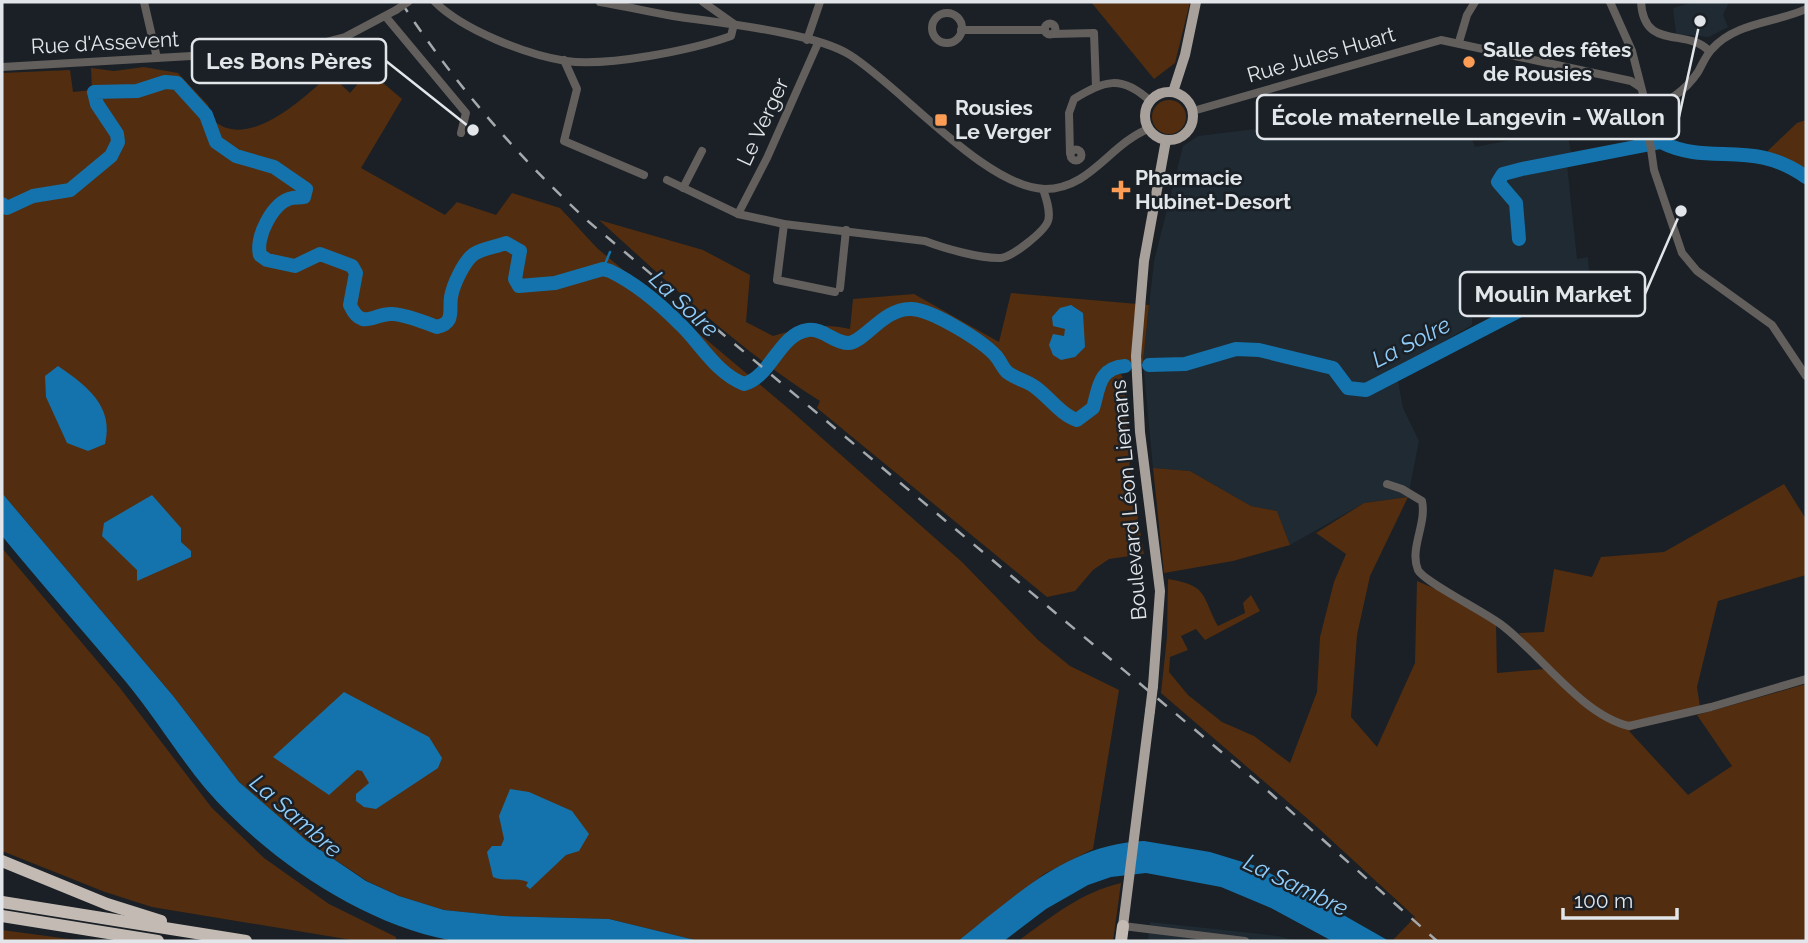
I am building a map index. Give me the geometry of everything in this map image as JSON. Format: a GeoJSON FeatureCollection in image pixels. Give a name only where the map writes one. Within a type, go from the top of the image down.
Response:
{"type":"FeatureCollection","features":[{"type":"Feature","properties":{"kind":"highway"},"geometry":{"type":"LineString","coordinates":[[2,861],[117,907],[208,935]]}},
{"type":"Feature","properties":{"kind":"highway"},"geometry":{"type":"LineString","coordinates":[[2,902],[246,941]]}},
{"type":"Feature","properties":{"kind":"highway"},"geometry":{"type":"LineString","coordinates":[[2,916],[158,941]]}},
{"type":"Feature","properties":{"kind":"highway","name":"Boulevard Léon Liemans"},"geometry":{"type":"LineString","coordinates":[[1121,941],[1123,926]]}},
{"type":"Feature","properties":{"kind":"main road"},"geometry":{"type":"LineString","coordinates":[[1173,92],[1185,55],[1196,2]]}},
{"type":"Feature","properties":{"kind":"main road"},"geometry":{"type":"LineString","coordinates":[[1173,92],[1185,98],[1193,111],[1193,122],[1178,139],[1166,140],[1148,129],[1145,114],[1150,102],[1161,93],[1173,92]]}},
{"type":"Feature","properties":{"kind":"main road","name":"Boulevard Léon Liemans"},"geometry":{"type":"LineString","coordinates":[[1123,926],[1153,687],[1160,591],[1140,432],[1136,356],[1144,261],[1166,156],[1166,140]]}},
{"type":"Feature","properties":{"kind":"street"},"geometry":{"type":"LineString","coordinates":[[144,2],[157,58]]}},
{"type":"Feature","properties":{"kind":"street","name":"Rue d'Assevent"},"geometry":{"type":"LineString","coordinates":[[2,67],[313,46],[345,37],[386,17],[408,2]]}},
{"type":"Feature","properties":{"kind":"street"},"geometry":{"type":"LineString","coordinates":[[435,2],[482,33],[564,61],[625,58],[716,41],[731,36],[734,24]]}},
{"type":"Feature","properties":{"kind":"street"},"geometry":{"type":"LineString","coordinates":[[600,2],[734,24],[807,40],[849,54],[998,172],[1017,183],[1043,189],[1068,185],[1084,177],[1126,139],[1148,129]]}},
{"type":"Feature","properties":{"kind":"street"},"geometry":{"type":"LineString","coordinates":[[703,2],[734,24]]}},
{"type":"Feature","properties":{"kind":"street"},"geometry":{"type":"LineString","coordinates":[[807,40],[820,2]]}},
{"type":"Feature","properties":{"kind":"street"},"geometry":{"type":"LineString","coordinates":[[1459,42],[1467,15],[1475,2]]}},
{"type":"Feature","properties":{"kind":"street"},"geometry":{"type":"LineString","coordinates":[[1610,2],[1626,35],[1635,65],[1654,170],[1675,236],[1688,263],[1772,325],[1806,376]]}},
{"type":"Feature","properties":{"kind":"street"},"geometry":{"type":"LineString","coordinates":[[1641,2],[1644,19],[1651,29],[1668,38],[1699,44],[1709,51]]}},
{"type":"Feature","properties":{"kind":"street"},"geometry":{"type":"LineString","coordinates":[[1645,109],[1663,103],[1686,87],[1709,51],[1741,29],[1806,9]]}},
{"type":"Feature","properties":{"kind":"street"},"geometry":{"type":"LineString","coordinates":[[386,17],[466,113],[461,133]]}},
{"type":"Feature","properties":{"kind":"street"},"geometry":{"type":"LineString","coordinates":[[961,30],[1094,33],[1096,87]]}},
{"type":"Feature","properties":{"kind":"street","name":"Rue Jules Huart"},"geometry":{"type":"LineString","coordinates":[[1193,111],[1435,40],[1459,42],[1631,81],[1640,87]]}},
{"type":"Feature","properties":{"kind":"street","name":"Le Verger"},"geometry":{"type":"LineString","coordinates":[[738,214],[767,158],[818,43]]}},
{"type":"Feature","properties":{"kind":"street"},"geometry":{"type":"LineString","coordinates":[[564,61],[577,89],[564,141],[644,175]]}},
{"type":"Feature","properties":{"kind":"street"},"geometry":{"type":"LineString","coordinates":[[1070,153],[1070,104],[1096,87],[1105,82],[1123,84],[1138,91],[1150,102]]}},
{"type":"Feature","properties":{"kind":"street","name":"Le Verger"},"geometry":{"type":"LineString","coordinates":[[682,188],[702,151]]}},
{"type":"Feature","properties":{"kind":"street"},"geometry":{"type":"LineString","coordinates":[[667,180],[738,214],[783,224],[925,241],[941,247],[1000,258],[1016,252],[1046,226],[1049,219],[1043,189]]}},
{"type":"Feature","properties":{"kind":"street"},"geometry":{"type":"LineString","coordinates":[[783,224],[777,280],[837,290],[846,230]]}},
{"type":"Feature","properties":{"kind":"street"},"geometry":{"type":"LineString","coordinates":[[1387,484],[1422,501],[1424,510],[1416,562],[1422,577],[1502,624],[1574,692],[1618,723],[1629,726],[1712,708],[1806,679]]}},
{"type":"Feature","properties":{"kind":"street"},"geometry":{"type":"LineString","coordinates":[[1123,926],[1245,941]]}},
{"type":"Feature","properties":{"kind":"shaded area"},"geometry":{"type":"Polygon","coordinates":[[[1091,2],[1190,2],[1175,63],[1154,79],[1091,2]]]}},
{"type":"Feature","properties":{"kind":"shaded area"},"geometry":{"type":"Polygon","coordinates":[[[1694,2],[1729,2],[1723,15],[1728,27],[1709,37],[1676,34],[1673,8],[1694,2]]]}},
{"type":"Feature","properties":{"kind":"shaded area"},"geometry":{"type":"Polygon","coordinates":[[[144,67],[178,73],[208,105],[212,119],[226,128],[242,130],[275,118],[306,96],[330,74],[350,93],[369,71],[402,99],[361,168],[445,215],[457,202],[496,215],[512,193],[560,208],[597,248],[789,409],[962,562],[1038,640],[1070,666],[1119,690],[1093,849],[1044,874],[958,941],[699,941],[609,919],[503,916],[444,910],[399,896],[367,881],[307,841],[239,782],[174,697],[2,493],[2,73],[70,70],[73,92],[92,90],[91,68],[114,71],[144,67]]]}},
{"type":"Feature","properties":{"kind":"shaded area"},"geometry":{"type":"Polygon","coordinates":[[[1169,100],[1181,105],[1186,117],[1181,129],[1169,134],[1157,129],[1152,117],[1157,105],[1169,100]]]}},
{"type":"Feature","properties":{"kind":"shaded area"},"geometry":{"type":"Polygon","coordinates":[[[1460,104],[1475,147],[1567,129],[1571,153],[1567,165],[1577,259],[1588,257],[1589,271],[1578,272],[1579,287],[1472,301],[1472,325],[1400,367],[1398,381],[1403,408],[1419,441],[1408,497],[1364,503],[1290,545],[1277,511],[1251,506],[1190,471],[1153,468],[1143,362],[1154,261],[1183,146],[1198,136],[1460,104]]]}},
{"type":"Feature","properties":{"kind":"shaded area"},"geometry":{"type":"Polygon","coordinates":[[[1806,120],[1806,181],[1774,163],[1758,160],[1797,123],[1806,120]]]}},
{"type":"Feature","properties":{"kind":"shaded area"},"geometry":{"type":"Polygon","coordinates":[[[599,220],[703,250],[750,275],[746,322],[773,336],[811,327],[850,329],[853,299],[914,294],[999,342],[1011,293],[1149,305],[1143,362],[1114,364],[1124,379],[1130,471],[1144,554],[1109,559],[1093,570],[1075,591],[1047,597],[817,408],[820,401],[762,360],[706,315],[599,220]]]}},
{"type":"Feature","properties":{"kind":"shaded area"},"geometry":{"type":"Polygon","coordinates":[[[1153,468],[1190,471],[1251,506],[1277,511],[1290,545],[1233,561],[1164,573],[1153,468]]]}},
{"type":"Feature","properties":{"kind":"shaded area"},"geometry":{"type":"Polygon","coordinates":[[[1784,484],[1806,519],[1806,575],[1718,601],[1697,687],[1700,707],[1629,731],[1688,795],[1732,766],[1697,715],[1806,684],[1806,941],[1392,941],[1415,917],[1316,826],[1161,693],[1167,637],[1168,579],[1197,589],[1206,599],[1218,626],[1245,613],[1243,603],[1251,595],[1260,611],[1205,640],[1196,629],[1181,636],[1188,650],[1170,657],[1169,672],[1188,695],[1222,722],[1254,736],[1290,763],[1317,692],[1320,637],[1334,582],[1346,554],[1316,533],[1364,503],[1408,497],[1370,576],[1357,635],[1351,717],[1377,747],[1415,663],[1417,581],[1461,600],[1496,624],[1497,673],[1545,669],[1519,633],[1544,632],[1554,569],[1592,577],[1601,557],[1664,552],[1784,484]]]}},
{"type":"Feature","properties":{"kind":"shaded area"},"geometry":{"type":"Polygon","coordinates":[[[2,548],[120,688],[212,808],[264,858],[329,904],[396,937],[396,941],[358,941],[152,907],[105,892],[2,851],[2,548]]]}},
{"type":"Feature","properties":{"kind":"shaded area"},"geometry":{"type":"Polygon","coordinates":[[[1121,883],[1113,941],[1018,941],[1079,899],[1121,883]]]}},
{"type":"Feature","properties":{"kind":"shaded area"},"geometry":{"type":"Polygon","coordinates":[[[1150,922],[1278,936],[1296,941],[1148,941],[1150,922]]]}},
{"type":"Feature","properties":{"kind":"shaded area"},"geometry":{"type":"Polygon","coordinates":[[[2,930],[84,941],[2,941],[2,930]]]}},
{"type":"Feature","properties":{"kind":"water"},"geometry":{"type":"Polygon","coordinates":[[[1071,305],[1083,313],[1085,347],[1075,357],[1061,360],[1053,355],[1049,345],[1053,334],[1064,336],[1065,329],[1053,326],[1052,317],[1060,308],[1071,305]]]}},
{"type":"Feature","properties":{"kind":"water"},"geometry":{"type":"Polygon","coordinates":[[[58,366],[96,398],[106,419],[105,444],[88,451],[67,443],[46,397],[45,376],[58,366]]]}},
{"type":"Feature","properties":{"kind":"water"},"geometry":{"type":"Polygon","coordinates":[[[2,493],[174,697],[239,782],[307,841],[366,881],[399,896],[444,910],[503,916],[609,919],[699,941],[449,940],[382,919],[316,884],[256,838],[205,788],[126,682],[2,536],[2,493]]]}},
{"type":"Feature","properties":{"kind":"water"},"geometry":{"type":"Polygon","coordinates":[[[152,495],[181,528],[181,542],[191,551],[191,557],[137,581],[137,570],[102,536],[104,523],[152,495]]]}},
{"type":"Feature","properties":{"kind":"water"},"geometry":{"type":"Polygon","coordinates":[[[344,692],[429,737],[442,758],[438,768],[376,809],[364,807],[356,801],[356,794],[369,783],[362,771],[357,770],[329,795],[273,757],[344,692]]]}},
{"type":"Feature","properties":{"kind":"water"},"geometry":{"type":"Polygon","coordinates":[[[510,789],[529,792],[572,811],[589,834],[579,851],[566,855],[530,889],[526,886],[528,882],[493,877],[487,852],[492,846],[501,846],[504,839],[499,816],[510,789]]]}},
{"type":"Feature","properties":{"kind":"water"},"geometry":{"type":"Polygon","coordinates":[[[1144,841],[1210,852],[1259,867],[1389,941],[1332,941],[1271,908],[1221,887],[1146,873],[1111,877],[1088,885],[1046,909],[1004,941],[958,941],[1022,890],[1067,862],[1117,844],[1144,841]]]}},
{"type":"Feature","properties":{"kind":"waterway","name":"La Solre"},"geometry":{"type":"LineString","coordinates":[[2,204],[7,208],[33,196],[70,190],[111,156],[118,142],[117,134],[97,104],[94,92],[137,91],[165,82],[177,83],[206,115],[216,142],[236,156],[274,167],[306,189],[304,197],[285,201],[272,213],[260,239],[260,255],[267,260],[295,266],[320,254],[352,266],[356,273],[350,305],[359,318],[369,319],[393,314],[437,327],[443,325],[449,319],[452,292],[466,262],[478,252],[506,243],[520,251],[515,279],[519,286],[555,283],[603,269],[610,271],[656,302],[725,373],[744,384],[761,373],[782,347],[798,333],[813,330],[848,343],[861,337],[892,313],[912,309],[931,314],[968,334],[995,355],[1007,372],[1035,387],[1060,410],[1077,420],[1093,408],[1105,375],[1125,366]]}},
{"type":"Feature","properties":{"kind":"waterway","name":"La Solre"},"geometry":{"type":"LineString","coordinates":[[1519,239],[1516,203],[1498,182],[1503,174],[1522,169],[1661,142],[1697,153],[1749,155],[1767,159],[1786,165],[1806,177]]}},
{"type":"Feature","properties":{"kind":"waterway"},"geometry":{"type":"LineString","coordinates":[[603,269],[610,252]]}},
{"type":"Feature","properties":{"kind":"waterway","name":"La Solre"},"geometry":{"type":"LineString","coordinates":[[1149,365],[1185,364],[1236,349],[1259,350],[1333,368],[1348,388],[1366,390],[1526,307],[1529,302]]}},
{"type":"Feature","properties":{"kind":"railway"},"geometry":{"type":"LineString","coordinates":[[401,2],[488,118],[589,222],[1268,791],[1437,941]]}},
{"type":"Feature","properties":{"kind":"place","name":"École maternelle Langevin - Wallon"},"geometry":{"type":"Point","coordinates":[1700,21]}},
{"type":"Feature","properties":{"kind":"place","name":"Salle des fêtes de Rousies"},"geometry":{"type":"Point","coordinates":[1469,62]}},
{"type":"Feature","properties":{"kind":"place","name":"Rousies Le Verger"},"geometry":{"type":"Point","coordinates":[941,120]}},
{"type":"Feature","properties":{"kind":"place","name":"Les Bons Pères"},"geometry":{"type":"Point","coordinates":[473,130]}},
{"type":"Feature","properties":{"kind":"place","name":"Pharmacie Hubinet-Desort"},"geometry":{"type":"Point","coordinates":[1121,190]}},
{"type":"Feature","properties":{"kind":"place","name":"Moulin Market"},"geometry":{"type":"Point","coordinates":[1681,211]}},
{"type":"Feature","properties":{"kind":"water label","name":"La Sambre"},"geometry":{"type":"Point","coordinates":[296,816]}},
{"type":"Feature","properties":{"kind":"water label","name":"La Sambre"},"geometry":{"type":"Point","coordinates":[1296,885]}}]}
